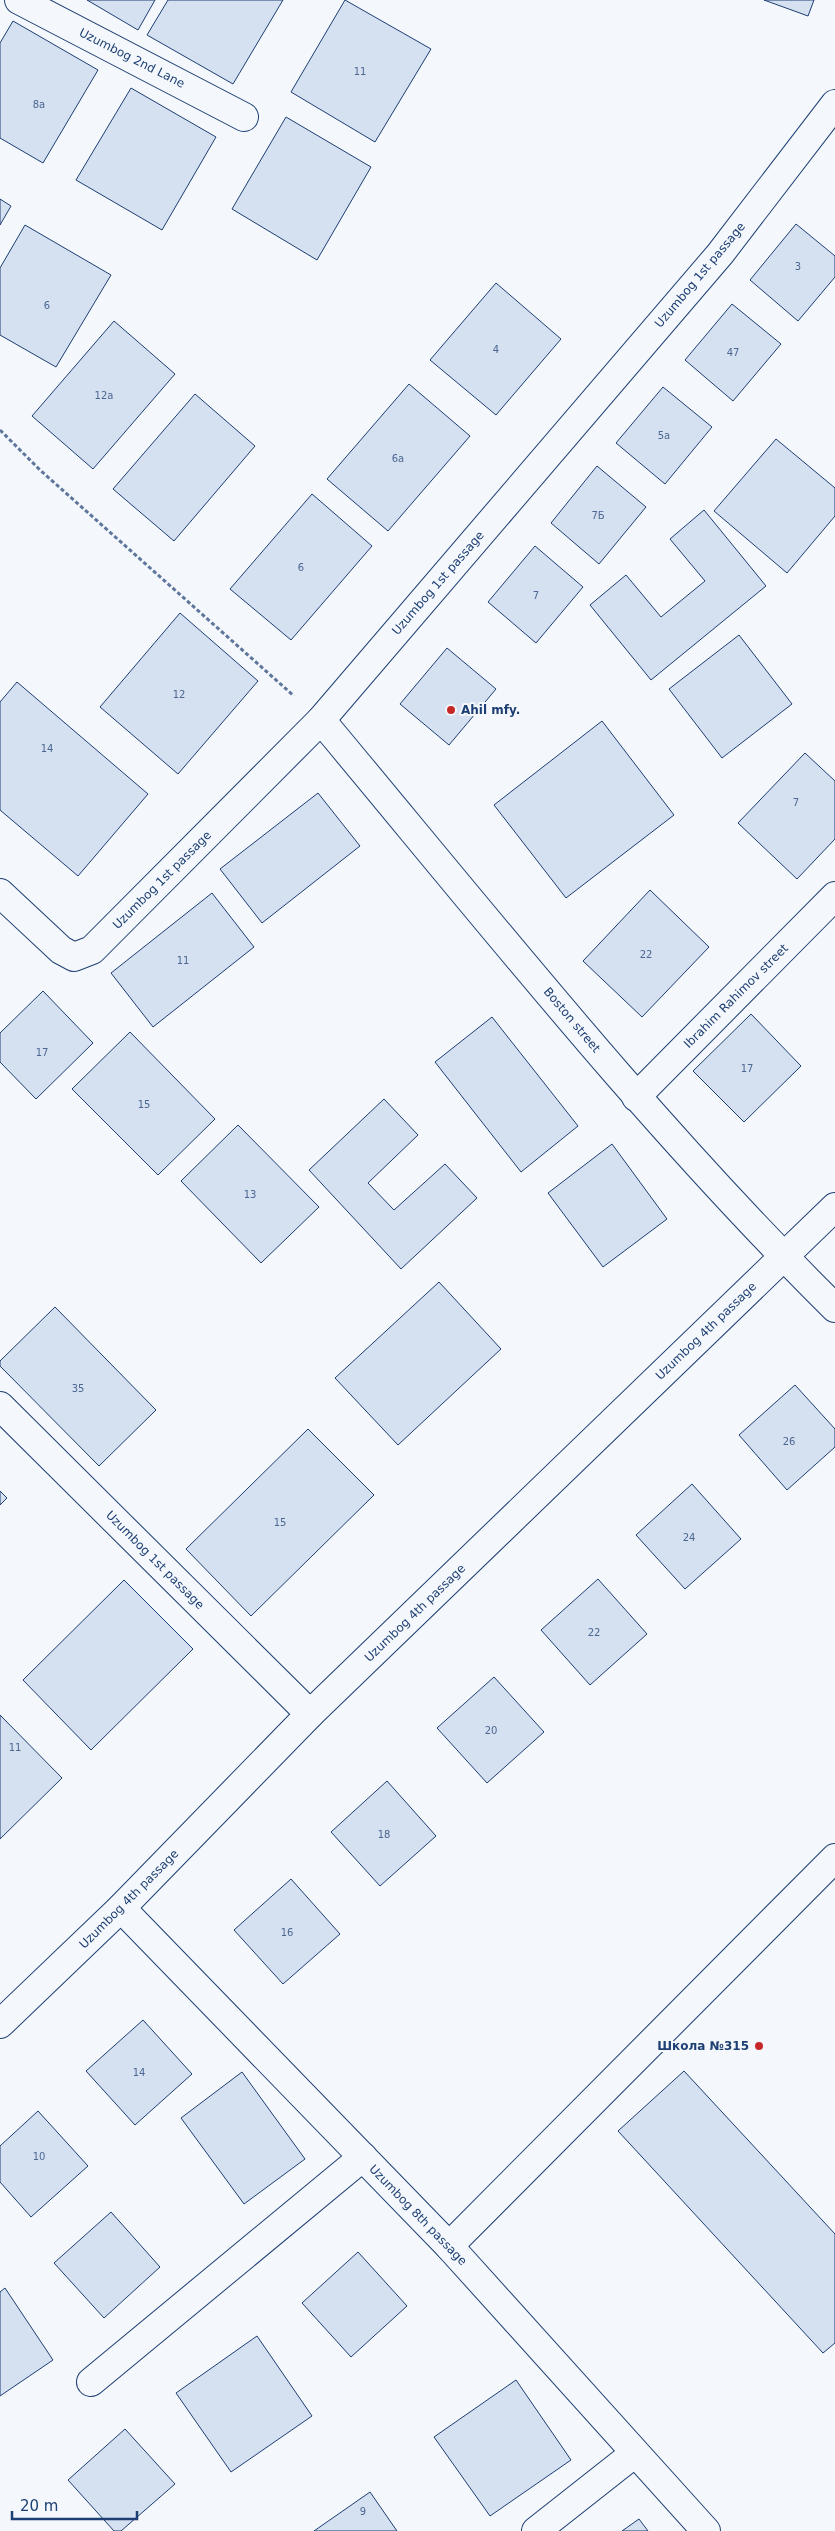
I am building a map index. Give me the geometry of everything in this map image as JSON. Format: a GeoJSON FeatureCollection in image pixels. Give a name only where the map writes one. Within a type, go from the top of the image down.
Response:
{"type":"FeatureCollection","features":[{"type":"Feature","properties":{"kind":"street","name":"Uzumbog 2nd Lane"},"geometry":{"type":"LineString","coordinates":[[19,0],[244,117]]}},
{"type":"Feature","properties":{"kind":"street","name":"Uzumbog 1st passage"},"geometry":{"type":"LineString","coordinates":[[0,893],[61,950],[74,957],[92,950],[321,720],[720,254],[835,104]]}},
{"type":"Feature","properties":{"kind":"street","name":"Boston street"},"geometry":{"type":"LineString","coordinates":[[321,720],[636,1097],[782,1256],[835,1308]]}},
{"type":"Feature","properties":{"kind":"street","name":"Ibrahim Rahimov street"},"geometry":{"type":"LineString","coordinates":[[636,1097],[835,896]]}},
{"type":"Feature","properties":{"kind":"street","name":"Uzumbog 4th passage"},"geometry":{"type":"LineString","coordinates":[[0,2024],[121,1908],[310,1714],[782,1256],[835,1207]]}},
{"type":"Feature","properties":{"kind":"street","name":"Uzumbog 1st passage"},"geometry":{"type":"LineString","coordinates":[[0,1406],[310,1714]]}},
{"type":"Feature","properties":{"kind":"street"},"geometry":{"type":"LineString","coordinates":[[450,2246],[835,1858]]}},
{"type":"Feature","properties":{"kind":"street","name":"Uzumbog 8th passage"},"geometry":{"type":"LineString","coordinates":[[121,1908],[450,2246],[706,2531]]}},
{"type":"Feature","properties":{"kind":"street"},"geometry":{"type":"LineString","coordinates":[[91,2382],[363,2158]]}},
{"type":"Feature","properties":{"kind":"street"},"geometry":{"type":"LineString","coordinates":[[536,2531],[635,2453]]}},
{"type":"Feature","properties":{"kind":"path"},"geometry":{"type":"LineString","coordinates":[[0,430],[40,470],[321,720]]}},
{"type":"Feature","properties":{"kind":"building"},"geometry":{"type":"Polygon","coordinates":[[[87,0],[155,0],[138,30],[87,0]]]}},
{"type":"Feature","properties":{"kind":"building"},"geometry":{"type":"Polygon","coordinates":[[[168,0],[283,0],[233,84],[147,35],[168,0]]]}},
{"type":"Feature","properties":{"kind":"building"},"geometry":{"type":"Polygon","coordinates":[[[345,0],[431,49],[375,142],[291,92],[345,0]]]}},
{"type":"Feature","properties":{"kind":"building"},"geometry":{"type":"Polygon","coordinates":[[[764,0],[814,0],[808,16],[764,0]]]}},
{"type":"Feature","properties":{"kind":"building"},"geometry":{"type":"Polygon","coordinates":[[[13,21],[98,70],[43,163],[0,138],[0,43],[13,21]]]}},
{"type":"Feature","properties":{"kind":"building"},"geometry":{"type":"Polygon","coordinates":[[[131,88],[216,137],[162,230],[76,180],[131,88]]]}},
{"type":"Feature","properties":{"kind":"building"},"geometry":{"type":"Polygon","coordinates":[[[286,117],[371,167],[317,260],[232,209],[286,117]]]}},
{"type":"Feature","properties":{"kind":"building"},"geometry":{"type":"Polygon","coordinates":[[[0,199],[11,206],[0,225],[0,199]]]}},
{"type":"Feature","properties":{"kind":"building"},"geometry":{"type":"Polygon","coordinates":[[[796,224],[835,256],[835,277],[798,321],[750,280],[796,224]]]}},
{"type":"Feature","properties":{"kind":"building"},"geometry":{"type":"Polygon","coordinates":[[[25,225],[111,275],[56,367],[0,335],[0,268],[25,225]]]}},
{"type":"Feature","properties":{"kind":"building"},"geometry":{"type":"Polygon","coordinates":[[[496,283],[561,339],[496,415],[430,360],[496,283]]]}},
{"type":"Feature","properties":{"kind":"building"},"geometry":{"type":"Polygon","coordinates":[[[732,304],[781,344],[733,401],[685,360],[732,304]]]}},
{"type":"Feature","properties":{"kind":"building"},"geometry":{"type":"Polygon","coordinates":[[[114,321],[175,374],[93,469],[32,416],[114,321]]]}},
{"type":"Feature","properties":{"kind":"building"},"geometry":{"type":"Polygon","coordinates":[[[409,384],[470,436],[388,531],[327,479],[409,384]]]}},
{"type":"Feature","properties":{"kind":"building"},"geometry":{"type":"Polygon","coordinates":[[[663,387],[712,427],[665,484],[616,443],[663,387]]]}},
{"type":"Feature","properties":{"kind":"building"},"geometry":{"type":"Polygon","coordinates":[[[195,394],[255,446],[174,541],[113,489],[195,394]]]}},
{"type":"Feature","properties":{"kind":"building"},"geometry":{"type":"Polygon","coordinates":[[[776,439],[835,488],[835,516],[787,573],[714,511],[776,439]]]}},
{"type":"Feature","properties":{"kind":"building"},"geometry":{"type":"Polygon","coordinates":[[[597,466],[646,507],[599,564],[551,523],[597,466]]]}},
{"type":"Feature","properties":{"kind":"building"},"geometry":{"type":"Polygon","coordinates":[[[312,494],[372,546],[291,640],[230,589],[312,494]]]}},
{"type":"Feature","properties":{"kind":"building"},"geometry":{"type":"Polygon","coordinates":[[[704,510],[766,586],[651,680],[590,605],[626,575],[661,617],[705,581],[670,539],[704,510]]]}},
{"type":"Feature","properties":{"kind":"building"},"geometry":{"type":"Polygon","coordinates":[[[535,546],[583,587],[536,643],[488,602],[535,546]]]}},
{"type":"Feature","properties":{"kind":"building"},"geometry":{"type":"Polygon","coordinates":[[[180,613],[258,681],[178,774],[100,707],[180,613]]]}},
{"type":"Feature","properties":{"kind":"building"},"geometry":{"type":"Polygon","coordinates":[[[739,635],[792,704],[722,758],[669,689],[739,635]]]}},
{"type":"Feature","properties":{"kind":"building"},"geometry":{"type":"Polygon","coordinates":[[[447,648],[496,689],[449,745],[400,704],[447,648]]]}},
{"type":"Feature","properties":{"kind":"building"},"geometry":{"type":"Polygon","coordinates":[[[17,682],[148,794],[78,876],[0,810],[0,702],[17,682]]]}},
{"type":"Feature","properties":{"kind":"building"},"geometry":{"type":"Polygon","coordinates":[[[602,721],[674,815],[566,898],[494,805],[602,721]]]}},
{"type":"Feature","properties":{"kind":"building"},"geometry":{"type":"Polygon","coordinates":[[[805,753],[835,781],[835,839],[797,879],[738,823],[805,753]]]}},
{"type":"Feature","properties":{"kind":"building"},"geometry":{"type":"Polygon","coordinates":[[[318,793],[360,846],[262,923],[220,869],[318,793]]]}},
{"type":"Feature","properties":{"kind":"building"},"geometry":{"type":"Polygon","coordinates":[[[650,890],[709,947],[642,1017],[583,961],[650,890]]]}},
{"type":"Feature","properties":{"kind":"building"},"geometry":{"type":"Polygon","coordinates":[[[212,893],[254,947],[153,1027],[111,973],[212,893]]]}},
{"type":"Feature","properties":{"kind":"building"},"geometry":{"type":"Polygon","coordinates":[[[43,991],[93,1043],[36,1099],[0,1062],[0,1033],[43,991]]]}},
{"type":"Feature","properties":{"kind":"building"},"geometry":{"type":"Polygon","coordinates":[[[751,1014],[801,1066],[744,1122],[693,1071],[751,1014]]]}},
{"type":"Feature","properties":{"kind":"building"},"geometry":{"type":"Polygon","coordinates":[[[492,1017],[578,1126],[521,1172],[435,1062],[492,1017]]]}},
{"type":"Feature","properties":{"kind":"building"},"geometry":{"type":"Polygon","coordinates":[[[130,1032],[215,1119],[158,1175],[72,1089],[130,1032]]]}},
{"type":"Feature","properties":{"kind":"building"},"geometry":{"type":"Polygon","coordinates":[[[384,1099],[418,1135],[368,1183],[394,1210],[445,1164],[477,1198],[401,1269],[309,1170],[384,1099]]]}},
{"type":"Feature","properties":{"kind":"building"},"geometry":{"type":"Polygon","coordinates":[[[238,1125],[319,1207],[261,1263],[181,1181],[238,1125]]]}},
{"type":"Feature","properties":{"kind":"building"},"geometry":{"type":"Polygon","coordinates":[[[612,1144],[667,1219],[603,1267],[548,1193],[612,1144]]]}},
{"type":"Feature","properties":{"kind":"building"},"geometry":{"type":"Polygon","coordinates":[[[439,1282],[501,1349],[398,1445],[335,1378],[439,1282]]]}},
{"type":"Feature","properties":{"kind":"building"},"geometry":{"type":"Polygon","coordinates":[[[55,1307],[156,1410],[99,1466],[0,1366],[0,1361],[55,1307]]]}},
{"type":"Feature","properties":{"kind":"building"},"geometry":{"type":"Polygon","coordinates":[[[795,1385],[835,1429],[835,1447],[787,1490],[739,1435],[795,1385]]]}},
{"type":"Feature","properties":{"kind":"building"},"geometry":{"type":"Polygon","coordinates":[[[308,1429],[374,1495],[251,1616],[186,1549],[308,1429]]]}},
{"type":"Feature","properties":{"kind":"building"},"geometry":{"type":"Polygon","coordinates":[[[692,1484],[741,1539],[685,1589],[636,1535],[692,1484]]]}},
{"type":"Feature","properties":{"kind":"building"},"geometry":{"type":"Polygon","coordinates":[[[0,1491],[7,1498],[0,1505],[0,1491]]]}},
{"type":"Feature","properties":{"kind":"building"},"geometry":{"type":"Polygon","coordinates":[[[598,1579],[647,1634],[590,1685],[541,1630],[598,1579]]]}},
{"type":"Feature","properties":{"kind":"building"},"geometry":{"type":"Polygon","coordinates":[[[124,1580],[193,1649],[91,1750],[23,1680],[124,1580]]]}},
{"type":"Feature","properties":{"kind":"building"},"geometry":{"type":"Polygon","coordinates":[[[494,1677],[544,1732],[487,1783],[437,1728],[494,1677]]]}},
{"type":"Feature","properties":{"kind":"building"},"geometry":{"type":"Polygon","coordinates":[[[0,1715],[62,1778],[0,1839],[0,1715]]]}},
{"type":"Feature","properties":{"kind":"building"},"geometry":{"type":"Polygon","coordinates":[[[387,1781],[436,1836],[380,1886],[331,1832],[387,1781]]]}},
{"type":"Feature","properties":{"kind":"building"},"geometry":{"type":"Polygon","coordinates":[[[291,1879],[340,1934],[283,1984],[234,1930],[291,1879]]]}},
{"type":"Feature","properties":{"kind":"building"},"geometry":{"type":"Polygon","coordinates":[[[143,2020],[192,2074],[135,2125],[86,2071],[143,2020]]]}},
{"type":"Feature","properties":{"kind":"building"},"geometry":{"type":"Polygon","coordinates":[[[684,2071],[835,2234],[835,2343],[823,2353],[618,2131],[684,2071]]]}},
{"type":"Feature","properties":{"kind":"building"},"geometry":{"type":"Polygon","coordinates":[[[242,2072],[305,2159],[244,2204],[181,2118],[242,2072]]]}},
{"type":"Feature","properties":{"kind":"building"},"geometry":{"type":"Polygon","coordinates":[[[38,2111],[88,2166],[31,2217],[0,2182],[0,2146],[38,2111]]]}},
{"type":"Feature","properties":{"kind":"building"},"geometry":{"type":"Polygon","coordinates":[[[111,2212],[160,2267],[104,2318],[54,2263],[111,2212]]]}},
{"type":"Feature","properties":{"kind":"building"},"geometry":{"type":"Polygon","coordinates":[[[358,2252],[407,2306],[351,2357],[302,2303],[358,2252]]]}},
{"type":"Feature","properties":{"kind":"building"},"geometry":{"type":"Polygon","coordinates":[[[5,2288],[53,2360],[0,2396],[0,2292],[5,2288]]]}},
{"type":"Feature","properties":{"kind":"building"},"geometry":{"type":"Polygon","coordinates":[[[257,2336],[312,2416],[231,2472],[176,2393],[257,2336]]]}},
{"type":"Feature","properties":{"kind":"building"},"geometry":{"type":"Polygon","coordinates":[[[516,2380],[571,2460],[490,2516],[434,2437],[516,2380]]]}},
{"type":"Feature","properties":{"kind":"building"},"geometry":{"type":"Polygon","coordinates":[[[125,2429],[175,2484],[121,2531],[114,2531],[68,2480],[125,2429]]]}},
{"type":"Feature","properties":{"kind":"building"},"geometry":{"type":"Polygon","coordinates":[[[370,2492],[397,2531],[314,2531],[370,2492]]]}},
{"type":"Feature","properties":{"kind":"building"},"geometry":{"type":"Polygon","coordinates":[[[639,2519],[648,2531],[622,2531],[639,2519]]]}},
{"type":"Feature","properties":{"kind":"place","name":"Ahil mfy."},"geometry":{"type":"Point","coordinates":[451,710]}},
{"type":"Feature","properties":{"kind":"place","name":"Школа №315"},"geometry":{"type":"Point","coordinates":[759,2046]}}]}
